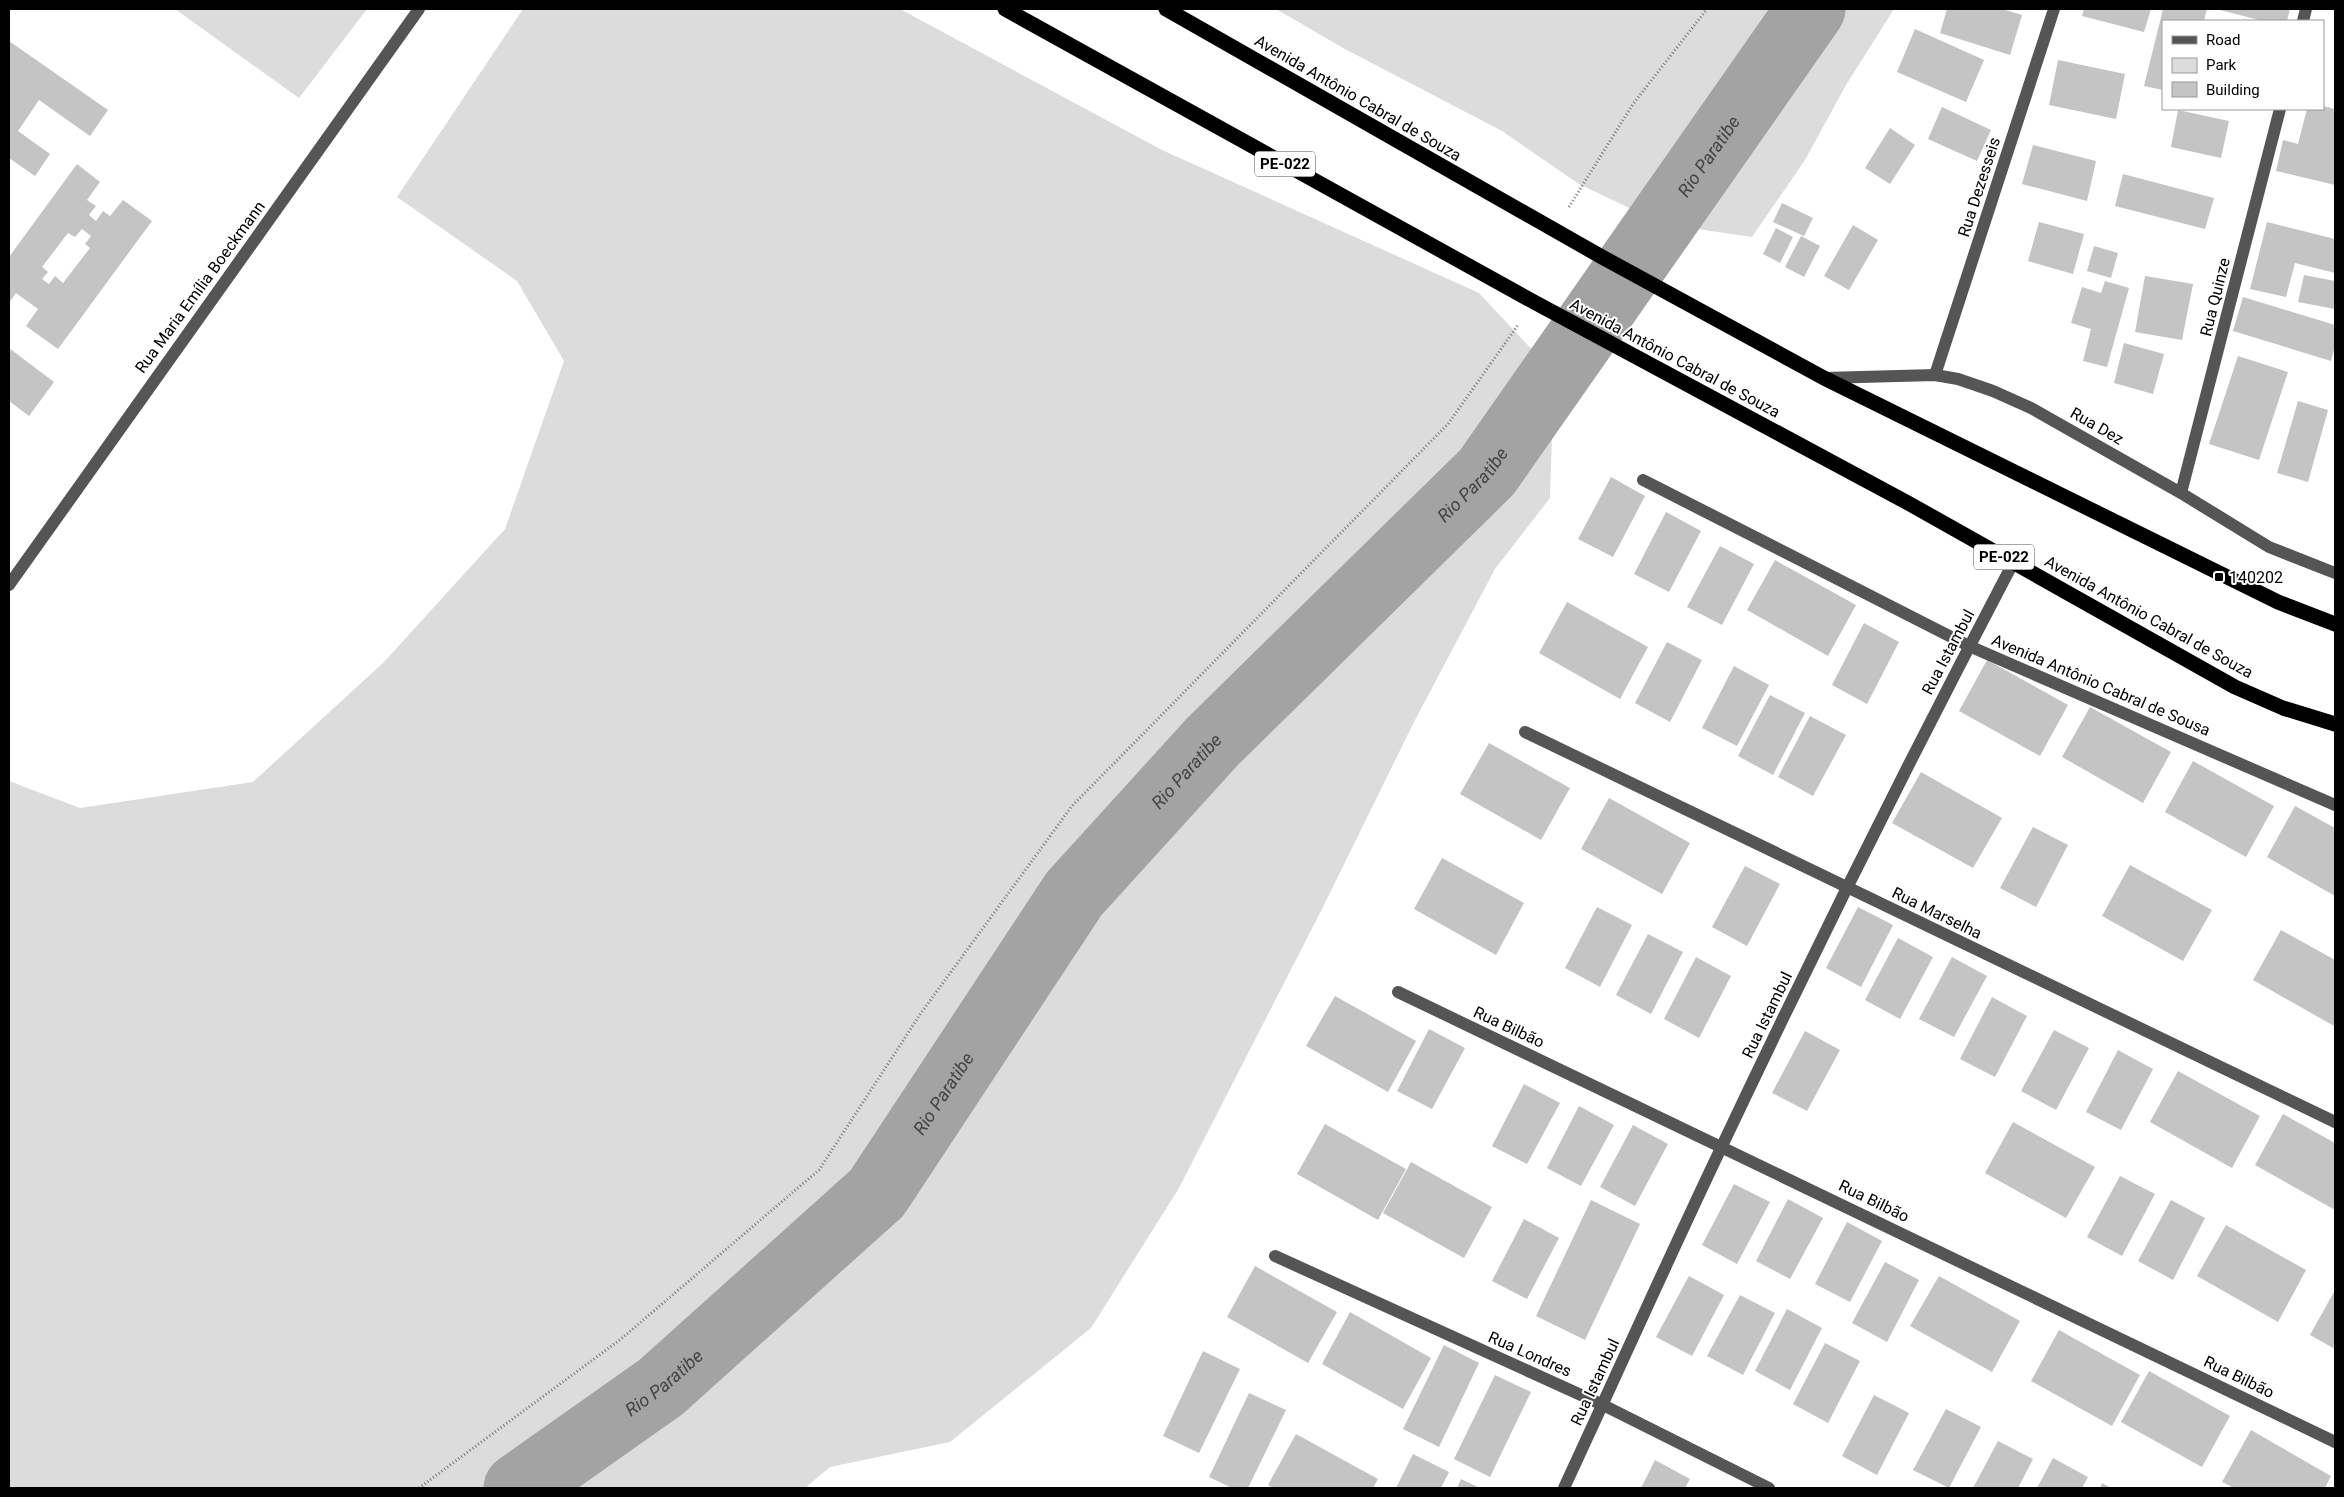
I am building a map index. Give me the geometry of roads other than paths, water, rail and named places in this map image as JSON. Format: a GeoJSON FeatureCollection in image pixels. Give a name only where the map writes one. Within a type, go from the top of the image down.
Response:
{"type":"FeatureCollection","features":[{"type":"Feature","properties":{"kind":"highway","name":"Avenida Antônio Cabral de Souza"},"geometry":{"type":"LineString","coordinates":[[1005,9],[2236,687],[2283,708],[2335,724]]}},
{"type":"Feature","properties":{"kind":"highway","name":"Avenida Antônio Cabral de Souza"},"geometry":{"type":"LineString","coordinates":[[1166,9],[1602,257],[1824,378],[2261,594],[2335,624]]}},
{"type":"Feature","properties":{"kind":"street","name":"Rua Maria Emília Boeckmann"},"geometry":{"type":"LineString","coordinates":[[9,585],[419,9]]}},
{"type":"Feature","properties":{"kind":"street","name":"Rua Dezesseis"},"geometry":{"type":"LineString","coordinates":[[1934,375],[2054,9]]}},
{"type":"Feature","properties":{"kind":"street","name":"Rua Quinze"},"geometry":{"type":"LineString","coordinates":[[2181,492],[2280,110]]}},
{"type":"Feature","properties":{"kind":"street","name":"Rua Dez"},"geometry":{"type":"LineString","coordinates":[[1824,378],[1934,375],[1958,379],[2032,408],[2181,492],[2269,547],[2335,573]]}},
{"type":"Feature","properties":{"kind":"street","name":"Avenida Antônio Cabral de Sousa"},"geometry":{"type":"LineString","coordinates":[[1643,480],[1969,646],[2335,805]]}},
{"type":"Feature","properties":{"kind":"street","name":"Rua Istambul"},"geometry":{"type":"LineString","coordinates":[[1564,1488],[1722,1146],[1847,888],[2013,563]]}},
{"type":"Feature","properties":{"kind":"street","name":"Rua Marselha"},"geometry":{"type":"LineString","coordinates":[[1525,732],[2335,1122]]}},
{"type":"Feature","properties":{"kind":"street","name":"Rua Bilbão"},"geometry":{"type":"LineString","coordinates":[[1398,992],[2335,1442]]}},
{"type":"Feature","properties":{"kind":"street","name":"Rua Londres"},"geometry":{"type":"LineString","coordinates":[[1275,1256],[1603,1405],[1769,1488]]}},
{"type":"Feature","properties":{"kind":"waterway","name":"Rio Paratibe"},"geometry":{"type":"LineString","coordinates":[[518,1488],[661,1387],[877,1193],[1074,894],[1213,741],[1487,472],[1811,9]]}},
{"type":"Feature","properties":{"kind":"place","name":"140202"},"geometry":{"type":"Point","coordinates":[2219,577]}}]}
